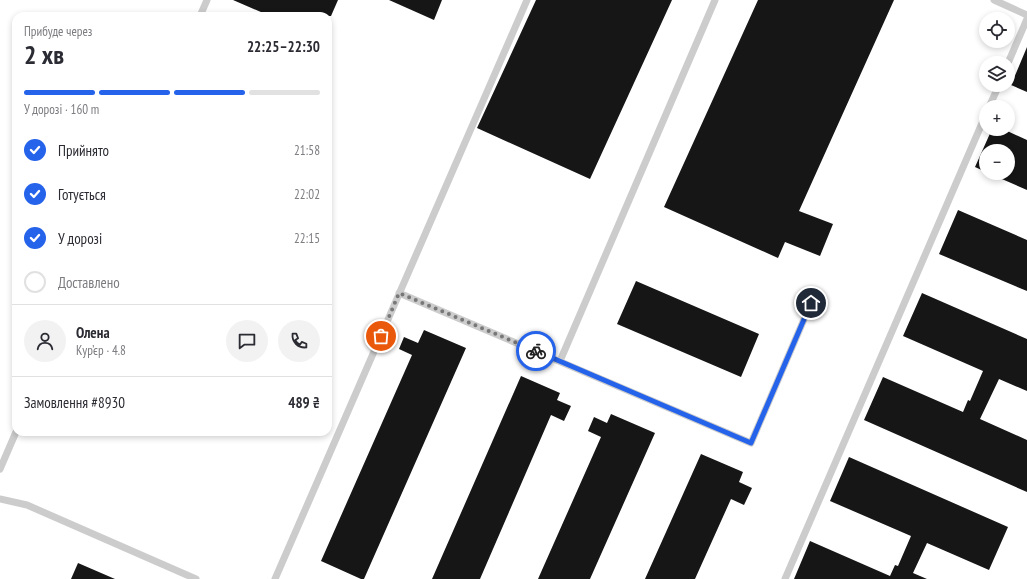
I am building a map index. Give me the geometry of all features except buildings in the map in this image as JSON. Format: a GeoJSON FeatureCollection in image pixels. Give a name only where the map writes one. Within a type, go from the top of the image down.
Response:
{"type":"FeatureCollection","features":[{"type":"Feature","properties":{"kind":"lane"},"geometry":{"type":"LineString","coordinates":[[202,12],[207,0]]}},
{"type":"Feature","properties":{"kind":"lane"},"geometry":{"type":"LineString","coordinates":[[275,579],[526,0]]}},
{"type":"Feature","properties":{"kind":"lane"},"geometry":{"type":"LineString","coordinates":[[560,361],[715,0]]}},
{"type":"Feature","properties":{"kind":"lane"},"geometry":{"type":"LineString","coordinates":[[994,0],[1027,15]]}},
{"type":"Feature","properties":{"kind":"lane"},"geometry":{"type":"LineString","coordinates":[[1011,56],[1027,19]]}},
{"type":"Feature","properties":{"kind":"lane"},"geometry":{"type":"LineString","coordinates":[[785,579],[979,130]]}},
{"type":"Feature","properties":{"kind":"lane"},"geometry":{"type":"LineString","coordinates":[[399,293],[751,443],[811,303]]}},
{"type":"Feature","properties":{"kind":"lane"},"geometry":{"type":"LineString","coordinates":[[0,469],[14,436]]}},
{"type":"Feature","properties":{"kind":"lane"},"geometry":{"type":"LineString","coordinates":[[0,499],[27,505],[196,579]]}},
{"type":"Feature","properties":{"kind":"way so far"},"geometry":{"type":"LineString","coordinates":[[381,336],[399,293],[536,351]]}},
{"type":"Feature","properties":{"kind":"route"},"geometry":{"type":"LineString","coordinates":[[536,351],[751,443],[811,303]]}}]}
